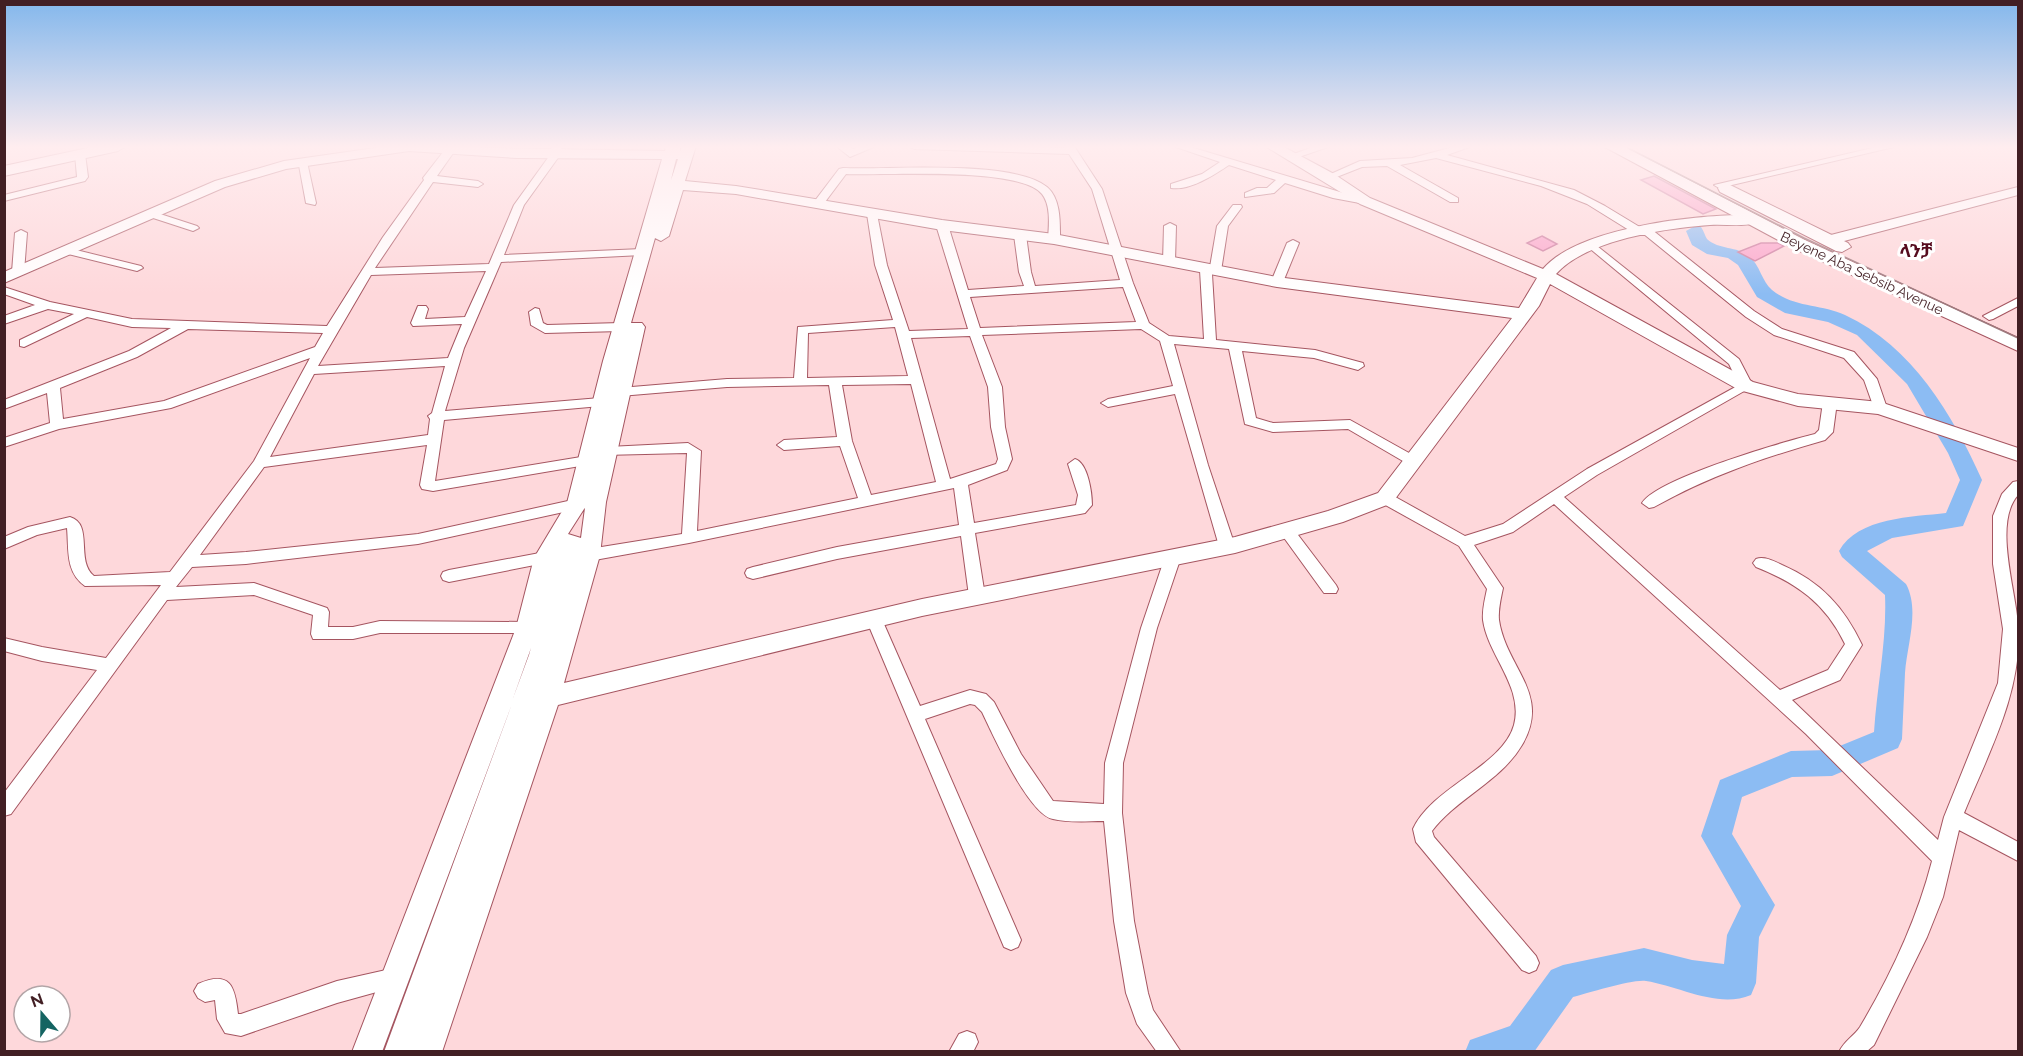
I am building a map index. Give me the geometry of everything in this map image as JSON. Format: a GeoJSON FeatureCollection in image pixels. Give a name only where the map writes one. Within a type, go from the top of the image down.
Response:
{"type":"FeatureCollection","features":[{"type":"Feature","properties":{"kind":"main road","name":"Beyene Aba Sebsib Avenue"},"geometry":{"type":"LineString","coordinates":[[1704,195],[1893,289],[2019,345]]}},
{"type":"Feature","properties":{"kind":"main road","name":"Beyene Aba Sebsib Avenue"},"geometry":{"type":"LineString","coordinates":[[1741,195],[1829,240],[2019,328]]}},
{"type":"Feature","properties":{"kind":"street"},"geometry":{"type":"LineString","coordinates":[[11,275],[197,195]]}},
{"type":"Feature","properties":{"kind":"street"},"geometry":{"type":"LineString","coordinates":[[309,195],[311,203]]}},
{"type":"Feature","properties":{"kind":"street"},"geometry":{"type":"LineString","coordinates":[[8,799],[109,664],[165,594],[260,463],[331,330],[417,195]]}},
{"type":"Feature","properties":{"kind":"street"},"geometry":{"type":"LineString","coordinates":[[526,195],[519,205],[471,320],[435,416],[435,439],[426,478],[427,485],[433,486],[598,457],[688,448],[694,451],[689,538]]}},
{"type":"Feature","properties":{"kind":"street"},"geometry":{"type":"LineString","coordinates":[[613,398],[621,327],[642,252],[665,195]]}},
{"type":"Feature","properties":{"kind":"street"},"geometry":{"type":"LineString","coordinates":[[427,1052],[548,697],[581,548],[586,503],[613,398],[655,255],[667,195]]}},
{"type":"Feature","properties":{"kind":"street"},"geometry":{"type":"LineString","coordinates":[[767,195],[942,225],[1054,239],[1117,250],[1210,271],[1277,282],[1523,315]]}},
{"type":"Feature","properties":{"kind":"street"},"geometry":{"type":"LineString","coordinates":[[818,204],[825,195]]}},
{"type":"Feature","properties":{"kind":"street"},"geometry":{"type":"LineString","coordinates":[[1048,195],[1053,205],[1054,239]]}},
{"type":"Feature","properties":{"kind":"street"},"geometry":{"type":"LineString","coordinates":[[1099,195],[1127,283],[1144,325]]}},
{"type":"Feature","properties":{"kind":"street"},"geometry":{"type":"LineString","coordinates":[[1342,195],[1365,201],[1545,275],[1746,386],[1789,398],[1880,408],[1910,416],[2019,455]]}},
{"type":"Feature","properties":{"kind":"street"},"geometry":{"type":"LineString","coordinates":[[1356,195],[1365,201]]}},
{"type":"Feature","properties":{"kind":"street"},"geometry":{"type":"LineString","coordinates":[[1446,195],[1454,200]]}},
{"type":"Feature","properties":{"kind":"street"},"geometry":{"type":"LineString","coordinates":[[1575,195],[1644,232],[1750,314],[1778,332],[1849,355],[1870,379],[1880,408]]}},
{"type":"Feature","properties":{"kind":"street"},"geometry":{"type":"LineString","coordinates":[[1829,240],[2002,195]]}},
{"type":"Feature","properties":{"kind":"street"},"geometry":{"type":"LineString","coordinates":[[1210,342],[1210,271],[1223,226],[1237,207]]}},
{"type":"Feature","properties":{"kind":"street"},"geometry":{"type":"LineString","coordinates":[[1697,223],[1730,209]]}},
{"type":"Feature","properties":{"kind":"street"},"geometry":{"type":"LineString","coordinates":[[151,214],[193,228]]}},
{"type":"Feature","properties":{"kind":"street"},"geometry":{"type":"LineString","coordinates":[[872,214],[875,237],[944,485]]}},
{"type":"Feature","properties":{"kind":"street"},"geometry":{"type":"LineString","coordinates":[[548,697],[977,596],[1172,560],[1287,531],[1385,498],[1533,302],[1545,275],[1560,261],[1592,245],[1644,232],[1730,219],[1751,220]]}},
{"type":"Feature","properties":{"kind":"street"},"geometry":{"type":"LineString","coordinates":[[581,548],[689,538],[960,482],[1002,467],[1005,459],[998,427],[995,387],[975,332],[942,225]]}},
{"type":"Feature","properties":{"kind":"street"},"geometry":{"type":"LineString","coordinates":[[1169,262],[1170,226]]}},
{"type":"Feature","properties":{"kind":"street"},"geometry":{"type":"LineString","coordinates":[[11,275],[21,233]]}},
{"type":"Feature","properties":{"kind":"street"},"geometry":{"type":"LineString","coordinates":[[1020,235],[1025,272],[1031,290]]}},
{"type":"Feature","properties":{"kind":"street"},"geometry":{"type":"LineString","coordinates":[[1277,282],[1293,243]]}},
{"type":"Feature","properties":{"kind":"street"},"geometry":{"type":"LineString","coordinates":[[1592,245],[1734,362],[1746,386]]}},
{"type":"Feature","properties":{"kind":"street"},"geometry":{"type":"LineString","coordinates":[[68,251],[137,268]]}},
{"type":"Feature","properties":{"kind":"street"},"geometry":{"type":"LineString","coordinates":[[369,272],[642,252]]}},
{"type":"Feature","properties":{"kind":"street"},"geometry":{"type":"LineString","coordinates":[[965,294],[1127,283]]}},
{"type":"Feature","properties":{"kind":"street"},"geometry":{"type":"LineString","coordinates":[[4,290],[47,305],[132,323],[331,330]]}},
{"type":"Feature","properties":{"kind":"street"},"geometry":{"type":"LineString","coordinates":[[1989,315],[2019,302]]}},
{"type":"Feature","properties":{"kind":"street"},"geometry":{"type":"LineString","coordinates":[[4,320],[47,305]]}},
{"type":"Feature","properties":{"kind":"street"},"geometry":{"type":"LineString","coordinates":[[422,309],[417,323],[471,320]]}},
{"type":"Feature","properties":{"kind":"street"},"geometry":{"type":"LineString","coordinates":[[535,312],[537,325],[545,329],[621,327]]}},
{"type":"Feature","properties":{"kind":"street"},"geometry":{"type":"LineString","coordinates":[[24,343],[86,313]]}},
{"type":"Feature","properties":{"kind":"street"},"geometry":{"type":"LineString","coordinates":[[800,383],[802,330],[901,329],[975,332],[1144,325],[1166,339],[1315,354],[1358,366]]}},
{"type":"Feature","properties":{"kind":"street"},"geometry":{"type":"LineString","coordinates":[[4,405],[133,354],[184,326]]}},
{"type":"Feature","properties":{"kind":"street"},"geometry":{"type":"LineString","coordinates":[[1166,339],[1227,546]]}},
{"type":"Feature","properties":{"kind":"street"},"geometry":{"type":"LineString","coordinates":[[1235,346],[1250,421],[1273,428],[1350,424],[1413,461]]}},
{"type":"Feature","properties":{"kind":"street"},"geometry":{"type":"LineString","coordinates":[[4,443],[57,425],[166,405],[320,350]]}},
{"type":"Feature","properties":{"kind":"street"},"geometry":{"type":"LineString","coordinates":[[310,370],[454,363]]}},
{"type":"Feature","properties":{"kind":"street"},"geometry":{"type":"LineString","coordinates":[[435,416],[613,398],[727,383],[915,380]]}},
{"type":"Feature","properties":{"kind":"street"},"geometry":{"type":"LineString","coordinates":[[835,382],[844,441],[866,501]]}},
{"type":"Feature","properties":{"kind":"street"},"geometry":{"type":"LineString","coordinates":[[53,386],[57,425]]}},
{"type":"Feature","properties":{"kind":"street"},"geometry":{"type":"LineString","coordinates":[[1464,542],[1508,528],[1592,472],[1746,386]]}},
{"type":"Feature","properties":{"kind":"street"},"geometry":{"type":"LineString","coordinates":[[1108,403],[1180,389]]}},
{"type":"Feature","properties":{"kind":"street"},"geometry":{"type":"LineString","coordinates":[[1649,503],[1699,475],[1739,460],[1820,437],[1826,432],[1830,402]]}},
{"type":"Feature","properties":{"kind":"street"},"geometry":{"type":"LineString","coordinates":[[260,463],[435,439]]}},
{"type":"Feature","properties":{"kind":"street"},"geometry":{"type":"LineString","coordinates":[[784,445],[844,441]]}},
{"type":"Feature","properties":{"kind":"street"},"geometry":{"type":"LineString","coordinates":[[753,573],[837,553],[1080,508],[1085,505],[1085,495],[1075,464]]}},
{"type":"Feature","properties":{"kind":"street"},"geometry":{"type":"LineString","coordinates":[[960,482],[977,596]]}},
{"type":"Feature","properties":{"kind":"street"},"geometry":{"type":"LineString","coordinates":[[1850,1052],[1866,1037],[1917,937],[1932,897],[1953,817],[2013,684],[2011,629],[2001,564],[2000,516],[2007,498],[2019,486]]}},
{"type":"Feature","properties":{"kind":"street"},"geometry":{"type":"LineString","coordinates":[[1385,498],[1464,542],[1495,588],[1491,611],[1492,626],[1524,698],[1522,727],[1516,740],[1493,766],[1440,808],[1422,830],[1426,842],[1529,963]]}},
{"type":"Feature","properties":{"kind":"street"},"geometry":{"type":"LineString","coordinates":[[1556,498],[1779,698],[1943,858]]}},
{"type":"Feature","properties":{"kind":"street"},"geometry":{"type":"LineString","coordinates":[[189,561],[246,558],[418,539],[586,503]]}},
{"type":"Feature","properties":{"kind":"street"},"geometry":{"type":"LineString","coordinates":[[367,1052],[526,628],[545,558],[586,503]]}},
{"type":"Feature","properties":{"kind":"street"},"geometry":{"type":"LineString","coordinates":[[4,544],[33,531],[70,522],[75,527],[75,546],[81,575],[85,579],[91,582],[176,578]]}},
{"type":"Feature","properties":{"kind":"street"},"geometry":{"type":"LineString","coordinates":[[1287,531],[1330,588]]}},
{"type":"Feature","properties":{"kind":"street"},"geometry":{"type":"LineString","coordinates":[[399,1052],[581,548]]}},
{"type":"Feature","properties":{"kind":"street"},"geometry":{"type":"LineString","coordinates":[[449,576],[545,558]]}},
{"type":"Feature","properties":{"kind":"street"},"geometry":{"type":"LineString","coordinates":[[1170,1052],[1145,1016],[1137,993],[1119,886],[1113,813],[1114,764],[1149,628],[1172,560]]}},
{"type":"Feature","properties":{"kind":"street"},"geometry":{"type":"LineString","coordinates":[[1761,563],[1793,575],[1814,587],[1843,620],[1854,645],[1834,675],[1779,698]]}},
{"type":"Feature","properties":{"kind":"street"},"geometry":{"type":"LineString","coordinates":[[165,594],[254,589],[321,612],[319,634],[353,633],[380,627],[526,628]]}},
{"type":"Feature","properties":{"kind":"street"},"geometry":{"type":"LineString","coordinates":[[874,619],[1011,940]]}},
{"type":"Feature","properties":{"kind":"street"},"geometry":{"type":"LineString","coordinates":[[4,644],[42,654],[109,664]]}},
{"type":"Feature","properties":{"kind":"street"},"geometry":{"type":"LineString","coordinates":[[914,715],[970,697],[980,699],[988,707],[1015,760],[1046,807],[1053,810],[1113,813]]}},
{"type":"Feature","properties":{"kind":"street"},"geometry":{"type":"LineString","coordinates":[[1953,817],[2019,852]]}},
{"type":"Feature","properties":{"kind":"street"},"geometry":{"type":"LineString","coordinates":[[205,992],[221,989],[225,993],[228,1019],[233,1025],[241,1025],[337,992],[395,978]]}},
{"type":"Feature","properties":{"kind":"building"},"geometry":{"type":"Polygon","coordinates":[[[1669,195],[1690,195],[1716,209],[1703,214],[1669,195]]]}},
{"type":"Feature","properties":{"kind":"building"},"geometry":{"type":"Polygon","coordinates":[[[1542,236],[1557,244],[1543,251],[1527,243],[1542,236]]]}},
{"type":"Feature","properties":{"kind":"building"},"geometry":{"type":"Polygon","coordinates":[[[1761,243],[1778,243],[1784,246],[1755,261],[1738,252],[1761,243]]]}},
{"type":"Feature","properties":{"kind":"waterway"},"geometry":{"type":"LineString","coordinates":[[1482,1052],[1521,1040],[1563,982],[1644,964],[1692,977],[1739,983],[1743,935],[1759,905],[1716,836],[1730,789],[1791,764],[1832,763],[1888,739],[1892,670],[1899,627],[1897,591],[1851,551],[1873,535],[1899,527],[1955,520],[1971,480],[1959,453],[1915,380],[1864,331],[1834,317],[1792,309],[1764,293],[1745,262],[1734,254],[1713,250],[1698,241],[1695,231]]}},
{"type":"Feature","properties":{"kind":"tram line"},"geometry":{"type":"LineString","coordinates":[[1720,195],[1804,238],[2018,338]]}},
{"type":"Feature","properties":{"kind":"district","name":"ላንቻ"},"geometry":{"type":"Point","coordinates":[1916,251]}}]}
